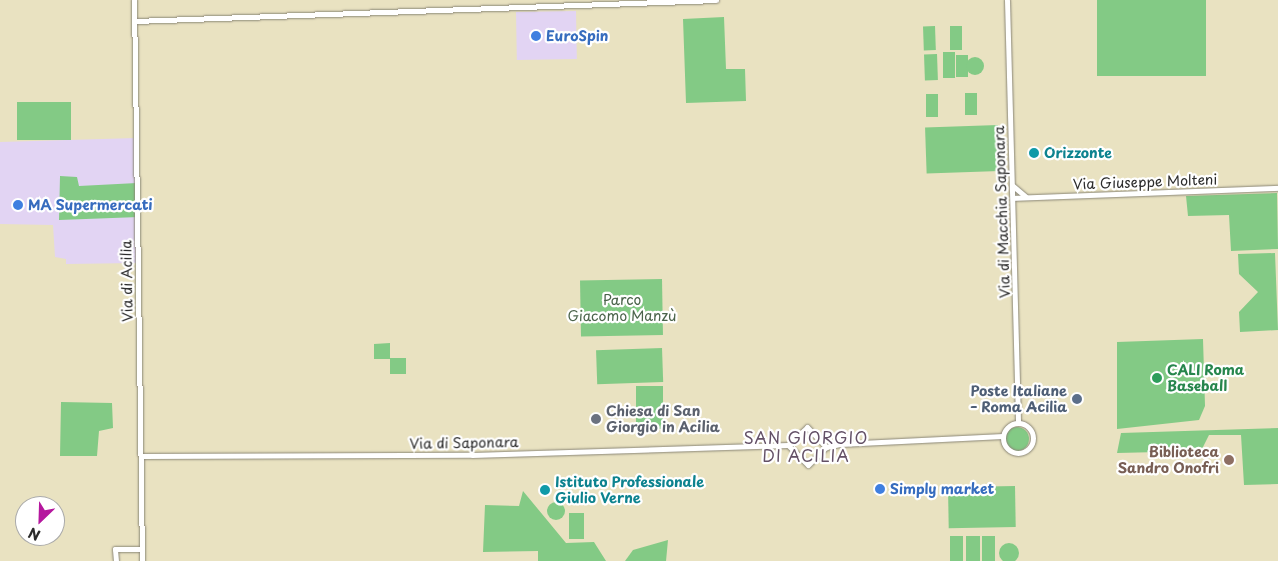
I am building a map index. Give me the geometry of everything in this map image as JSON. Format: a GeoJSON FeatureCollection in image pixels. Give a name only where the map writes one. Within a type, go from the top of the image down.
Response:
{"type":"FeatureCollection","features":[{"type":"Feature","properties":{"kind":"street","name":"Via di Acilia"},"geometry":{"type":"LineString","coordinates":[[134,0],[142,561]]}},
{"type":"Feature","properties":{"kind":"street"},"geometry":{"type":"LineString","coordinates":[[135,21],[716,0]]}},
{"type":"Feature","properties":{"kind":"street","name":"Via di Macchia Saponara"},"geometry":{"type":"LineString","coordinates":[[1007,0],[1018,423]]}},
{"type":"Feature","properties":{"kind":"street"},"geometry":{"type":"LineString","coordinates":[[1013,186],[1027,198]]}},
{"type":"Feature","properties":{"kind":"street","name":"Via Giuseppe Molteni"},"geometry":{"type":"LineString","coordinates":[[1013,198],[1278,188]]}},
{"type":"Feature","properties":{"kind":"street"},"geometry":{"type":"LineString","coordinates":[[1018,423],[1032,434],[1028,449],[1011,452],[1003,436],[1010,425],[1018,423]]}},
{"type":"Feature","properties":{"kind":"street"},"geometry":{"type":"LineString","coordinates":[[826,447],[807,427],[788,444],[808,465],[826,447],[1003,436]]}},
{"type":"Feature","properties":{"kind":"street","name":"Via di Saponara"},"geometry":{"type":"LineString","coordinates":[[141,456],[472,455],[788,444]]}},
{"type":"Feature","properties":{"kind":"street"},"geometry":{"type":"LineString","coordinates":[[116,561],[115,549],[142,549]]}},
{"type":"Feature","properties":{"kind":"shaded area"},"geometry":{"type":"Polygon","coordinates":[[[576,11],[577,59],[517,60],[516,12],[576,11]]]}},
{"type":"Feature","properties":{"kind":"shaded area"},"geometry":{"type":"Polygon","coordinates":[[[136,138],[137,263],[66,264],[66,259],[55,257],[53,225],[0,224],[0,142],[136,138]]]}},
{"type":"Feature","properties":{"kind":"green space"},"geometry":{"type":"Polygon","coordinates":[[[1097,0],[1206,0],[1206,76],[1097,76],[1097,0]]]}},
{"type":"Feature","properties":{"kind":"green space"},"geometry":{"type":"Polygon","coordinates":[[[724,17],[726,69],[745,69],[746,101],[686,103],[683,19],[724,17]]]}},
{"type":"Feature","properties":{"kind":"green space"},"geometry":{"type":"Polygon","coordinates":[[[923,26],[935,26],[936,50],[924,50],[923,26]]]}},
{"type":"Feature","properties":{"kind":"green space"},"geometry":{"type":"Polygon","coordinates":[[[950,26],[962,26],[962,50],[950,50],[950,26]]]}},
{"type":"Feature","properties":{"kind":"green space"},"geometry":{"type":"Polygon","coordinates":[[[943,52],[955,52],[955,78],[943,78],[943,52]]]}},
{"type":"Feature","properties":{"kind":"green space"},"geometry":{"type":"Polygon","coordinates":[[[924,54],[937,54],[938,80],[925,80],[924,54]]]}},
{"type":"Feature","properties":{"kind":"green space"},"geometry":{"type":"Polygon","coordinates":[[[956,55],[968,55],[968,77],[956,77],[956,55]]]}},
{"type":"Feature","properties":{"kind":"green space"},"geometry":{"type":"Polygon","coordinates":[[[975,57],[981,60],[984,66],[981,72],[975,75],[969,72],[966,66],[969,60],[975,57]]]}},
{"type":"Feature","properties":{"kind":"green space"},"geometry":{"type":"Polygon","coordinates":[[[965,93],[977,93],[977,115],[965,115],[965,93]]]}},
{"type":"Feature","properties":{"kind":"green space"},"geometry":{"type":"Polygon","coordinates":[[[926,94],[938,94],[938,117],[926,117],[926,94]]]}},
{"type":"Feature","properties":{"kind":"green space"},"geometry":{"type":"Polygon","coordinates":[[[17,102],[71,102],[71,140],[17,140],[17,102]]]}},
{"type":"Feature","properties":{"kind":"green space"},"geometry":{"type":"Polygon","coordinates":[[[998,125],[1000,171],[927,174],[925,128],[998,125]]]}},
{"type":"Feature","properties":{"kind":"green space"},"geometry":{"type":"Polygon","coordinates":[[[60,176],[77,177],[79,186],[137,183],[139,217],[59,220],[60,176]]]}},
{"type":"Feature","properties":{"kind":"green space"},"geometry":{"type":"Polygon","coordinates":[[[1277,193],[1278,249],[1231,251],[1229,215],[1188,216],[1186,196],[1277,193]]]}},
{"type":"Feature","properties":{"kind":"green space"},"geometry":{"type":"Polygon","coordinates":[[[1275,253],[1278,330],[1240,332],[1239,312],[1258,292],[1239,274],[1238,254],[1275,253]]]}},
{"type":"Feature","properties":{"kind":"green space","name":"Parco Giacomo Manzù"},"geometry":{"type":"Polygon","coordinates":[[[662,279],[663,335],[581,336],[580,280],[662,279]]]}},
{"type":"Feature","properties":{"kind":"green space"},"geometry":{"type":"Polygon","coordinates":[[[1203,339],[1205,406],[1199,420],[1117,429],[1117,342],[1203,339]]]}},
{"type":"Feature","properties":{"kind":"green space"},"geometry":{"type":"Polygon","coordinates":[[[390,343],[390,358],[406,358],[406,374],[390,374],[390,359],[374,359],[374,344],[390,343]]]}},
{"type":"Feature","properties":{"kind":"green space"},"geometry":{"type":"Polygon","coordinates":[[[662,348],[663,382],[597,384],[596,350],[662,348]]]}},
{"type":"Feature","properties":{"kind":"green space"},"geometry":{"type":"Polygon","coordinates":[[[636,386],[663,386],[663,429],[636,429],[636,386]]]}},
{"type":"Feature","properties":{"kind":"green space"},"geometry":{"type":"Polygon","coordinates":[[[61,402],[112,403],[113,428],[99,431],[97,456],[60,456],[61,402]]]}},
{"type":"Feature","properties":{"kind":"green space"},"geometry":{"type":"Polygon","coordinates":[[[1017,427],[1025,431],[1029,439],[1025,447],[1017,451],[1009,447],[1005,439],[1009,431],[1017,427]]]}},
{"type":"Feature","properties":{"kind":"green space"},"geometry":{"type":"Polygon","coordinates":[[[1278,428],[1278,484],[1244,485],[1241,435],[1209,435],[1201,451],[1117,453],[1121,433],[1278,428]]]}},
{"type":"Feature","properties":{"kind":"green space"},"geometry":{"type":"Polygon","coordinates":[[[1015,486],[1016,527],[949,528],[948,487],[1015,486]]]}},
{"type":"Feature","properties":{"kind":"green space"},"geometry":{"type":"Polygon","coordinates":[[[523,491],[566,543],[594,542],[606,561],[538,561],[538,551],[483,552],[485,505],[519,506],[523,491]]]}},
{"type":"Feature","properties":{"kind":"green space"},"geometry":{"type":"Polygon","coordinates":[[[556,502],[562,505],[565,511],[562,517],[556,520],[550,517],[547,511],[550,505],[556,502]]]}},
{"type":"Feature","properties":{"kind":"green space"},"geometry":{"type":"Polygon","coordinates":[[[569,513],[584,513],[584,539],[569,539],[569,513]]]}},
{"type":"Feature","properties":{"kind":"green space"},"geometry":{"type":"Polygon","coordinates":[[[950,536],[963,536],[963,561],[950,561],[950,536]]]}},
{"type":"Feature","properties":{"kind":"green space"},"geometry":{"type":"Polygon","coordinates":[[[966,536],[980,536],[980,561],[966,561],[966,536]]]}},
{"type":"Feature","properties":{"kind":"green space"},"geometry":{"type":"Polygon","coordinates":[[[982,536],[995,536],[995,561],[982,561],[982,536]]]}},
{"type":"Feature","properties":{"kind":"green space"},"geometry":{"type":"Polygon","coordinates":[[[668,540],[666,561],[625,561],[633,550],[668,540]]]}},
{"type":"Feature","properties":{"kind":"green space"},"geometry":{"type":"Polygon","coordinates":[[[1009,543],[1016,546],[1019,553],[1016,560],[1009,563],[1002,560],[999,553],[1002,546],[1009,543]]]}},
{"type":"Feature","properties":{"kind":"place","name":"EuroSpin"},"geometry":{"type":"Point","coordinates":[536,36]}},
{"type":"Feature","properties":{"kind":"place","name":"Orizzonte"},"geometry":{"type":"Point","coordinates":[1034,153]}},
{"type":"Feature","properties":{"kind":"place","name":"MA Supermercati"},"geometry":{"type":"Point","coordinates":[18,205]}},
{"type":"Feature","properties":{"kind":"place","name":"CALI Roma Baseball"},"geometry":{"type":"Point","coordinates":[1157,378]}},
{"type":"Feature","properties":{"kind":"place","name":"Poste Italiane – Roma Acilia"},"geometry":{"type":"Point","coordinates":[1077,399]}},
{"type":"Feature","properties":{"kind":"place","name":"Chiesa di San Giorgio in Acilia"},"geometry":{"type":"Point","coordinates":[596,419]}},
{"type":"Feature","properties":{"kind":"place","name":"Biblioteca Sandro Onofri"},"geometry":{"type":"Point","coordinates":[1229,460]}},
{"type":"Feature","properties":{"kind":"place","name":"Simply market"},"geometry":{"type":"Point","coordinates":[880,489]}},
{"type":"Feature","properties":{"kind":"place","name":"Istituto Professionale Giulio Verne"},"geometry":{"type":"Point","coordinates":[545,490]}},
{"type":"Feature","properties":{"kind":"district","name":"SAN GIORGIO DI ACILIA"},"geometry":{"type":"Point","coordinates":[806,446]}}]}
